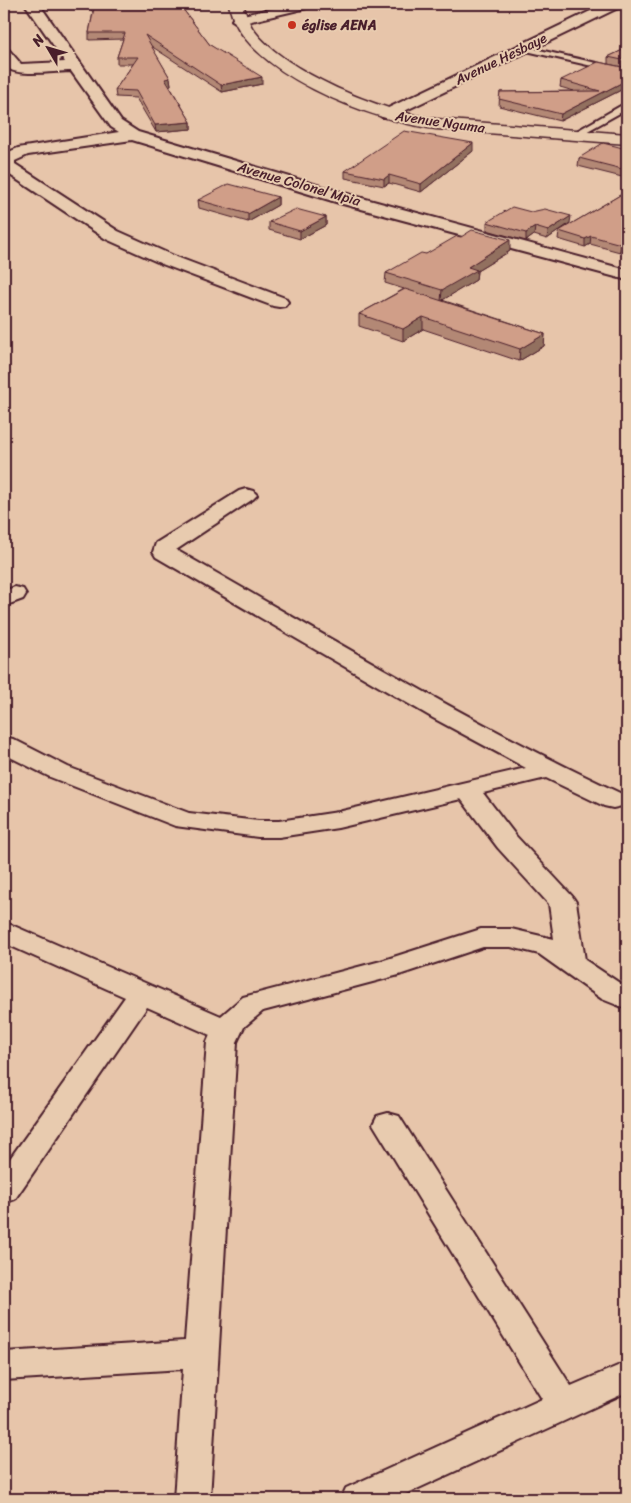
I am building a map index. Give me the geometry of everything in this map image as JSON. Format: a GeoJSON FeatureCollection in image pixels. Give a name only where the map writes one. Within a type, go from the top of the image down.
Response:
{"type":"FeatureCollection","features":[{"type":"Feature","properties":{"kind":"main road","name":"Avenue Nguma"},"geometry":{"type":"LineString","coordinates":[[236,4],[239,20],[264,50],[339,95],[387,114],[437,124],[627,139]]}},
{"type":"Feature","properties":{"kind":"street","name":"Avenue Colonel Mpia"},"geometry":{"type":"LineString","coordinates":[[32,4],[116,124],[132,135],[345,199],[627,275]]}},
{"type":"Feature","properties":{"kind":"street"},"geometry":{"type":"LineString","coordinates":[[239,20],[306,4]]}},
{"type":"Feature","properties":{"kind":"street","name":"Avenue Hesbaye"},"geometry":{"type":"LineString","coordinates":[[387,114],[616,4]]}},
{"type":"Feature","properties":{"kind":"street"},"geometry":{"type":"LineString","coordinates":[[4,54],[12,65],[19,68],[76,66]]}},
{"type":"Feature","properties":{"kind":"street"},"geometry":{"type":"LineString","coordinates":[[132,135],[24,151],[8,158],[6,163],[8,167],[112,235],[168,260],[279,302]]}},
{"type":"Feature","properties":{"kind":"street"},"geometry":{"type":"LineString","coordinates":[[602,138],[627,144]]}},
{"type":"Feature","properties":{"kind":"street"},"geometry":{"type":"LineString","coordinates":[[246,495],[164,548],[164,552],[378,677],[548,770],[613,800]]}},
{"type":"Feature","properties":{"kind":"street"},"geometry":{"type":"LineString","coordinates":[[4,744],[59,772],[184,820],[258,829],[279,829],[338,820],[468,791],[548,770]]}},
{"type":"Feature","properties":{"kind":"street"},"geometry":{"type":"LineString","coordinates":[[468,791],[507,842],[562,902],[572,964]]}},
{"type":"Feature","properties":{"kind":"street"},"geometry":{"type":"LineString","coordinates":[[7,938],[142,993],[226,1030]]}},
{"type":"Feature","properties":{"kind":"street"},"geometry":{"type":"LineString","coordinates":[[192,1499],[222,1042],[226,1030],[237,1014],[253,1004],[389,968],[480,938],[511,938],[548,947],[612,992],[627,999]]}},
{"type":"Feature","properties":{"kind":"street"},"geometry":{"type":"LineString","coordinates":[[4,1191],[142,993]]}},
{"type":"Feature","properties":{"kind":"street"},"geometry":{"type":"LineString","coordinates":[[388,1124],[564,1404]]}},
{"type":"Feature","properties":{"kind":"street"},"geometry":{"type":"LineString","coordinates":[[4,1366],[202,1354]]}},
{"type":"Feature","properties":{"kind":"street"},"geometry":{"type":"LineString","coordinates":[[359,1499],[627,1376]]}},
{"type":"Feature","properties":{"kind":"lane"},"geometry":{"type":"LineString","coordinates":[[525,48],[627,72]]}},
{"type":"Feature","properties":{"kind":"lane"},"geometry":{"type":"LineString","coordinates":[[572,136],[627,106]]}},
{"type":"Feature","properties":{"kind":"building"},"geometry":{"type":"Polygon","coordinates":[[[91,4],[179,4],[210,45],[262,77],[221,85],[145,35],[170,78],[165,79],[191,122],[155,125],[136,91],[115,90],[138,57],[117,57],[125,33],[89,33],[94,8],[91,4]]]}},
{"type":"Feature","properties":{"kind":"building"},"geometry":{"type":"Polygon","coordinates":[[[627,48],[627,61],[608,57],[627,48]]]}},
{"type":"Feature","properties":{"kind":"building"},"geometry":{"type":"Polygon","coordinates":[[[598,62],[627,68],[627,80],[561,114],[499,99],[500,92],[600,91],[561,80],[598,62]]]}},
{"type":"Feature","properties":{"kind":"building"},"geometry":{"type":"Polygon","coordinates":[[[404,131],[473,143],[421,184],[389,175],[384,179],[345,171],[404,131]]]}},
{"type":"Feature","properties":{"kind":"building"},"geometry":{"type":"Polygon","coordinates":[[[603,143],[627,149],[627,170],[579,158],[603,143]]]}},
{"type":"Feature","properties":{"kind":"building"},"geometry":{"type":"Polygon","coordinates":[[[229,184],[278,197],[248,214],[198,200],[229,184]]]}},
{"type":"Feature","properties":{"kind":"building"},"geometry":{"type":"Polygon","coordinates":[[[627,191],[627,240],[621,244],[591,236],[585,239],[559,231],[627,191]]]}},
{"type":"Feature","properties":{"kind":"building"},"geometry":{"type":"Polygon","coordinates":[[[512,207],[531,212],[545,209],[571,216],[548,231],[535,227],[526,233],[487,222],[512,207]]]}},
{"type":"Feature","properties":{"kind":"building"},"geometry":{"type":"Polygon","coordinates":[[[296,209],[326,217],[300,231],[269,222],[296,209]]]}},
{"type":"Feature","properties":{"kind":"building"},"geometry":{"type":"Polygon","coordinates":[[[472,230],[510,240],[468,267],[477,270],[442,290],[386,273],[421,253],[426,254],[457,236],[461,237],[472,230]]]}},
{"type":"Feature","properties":{"kind":"building"},"geometry":{"type":"Polygon","coordinates":[[[405,289],[545,334],[520,349],[423,317],[403,329],[359,314],[405,289]]]}},
{"type":"Feature","properties":{"kind":"place","name":"église AENA"},"geometry":{"type":"Point","coordinates":[292,25]}}]}
